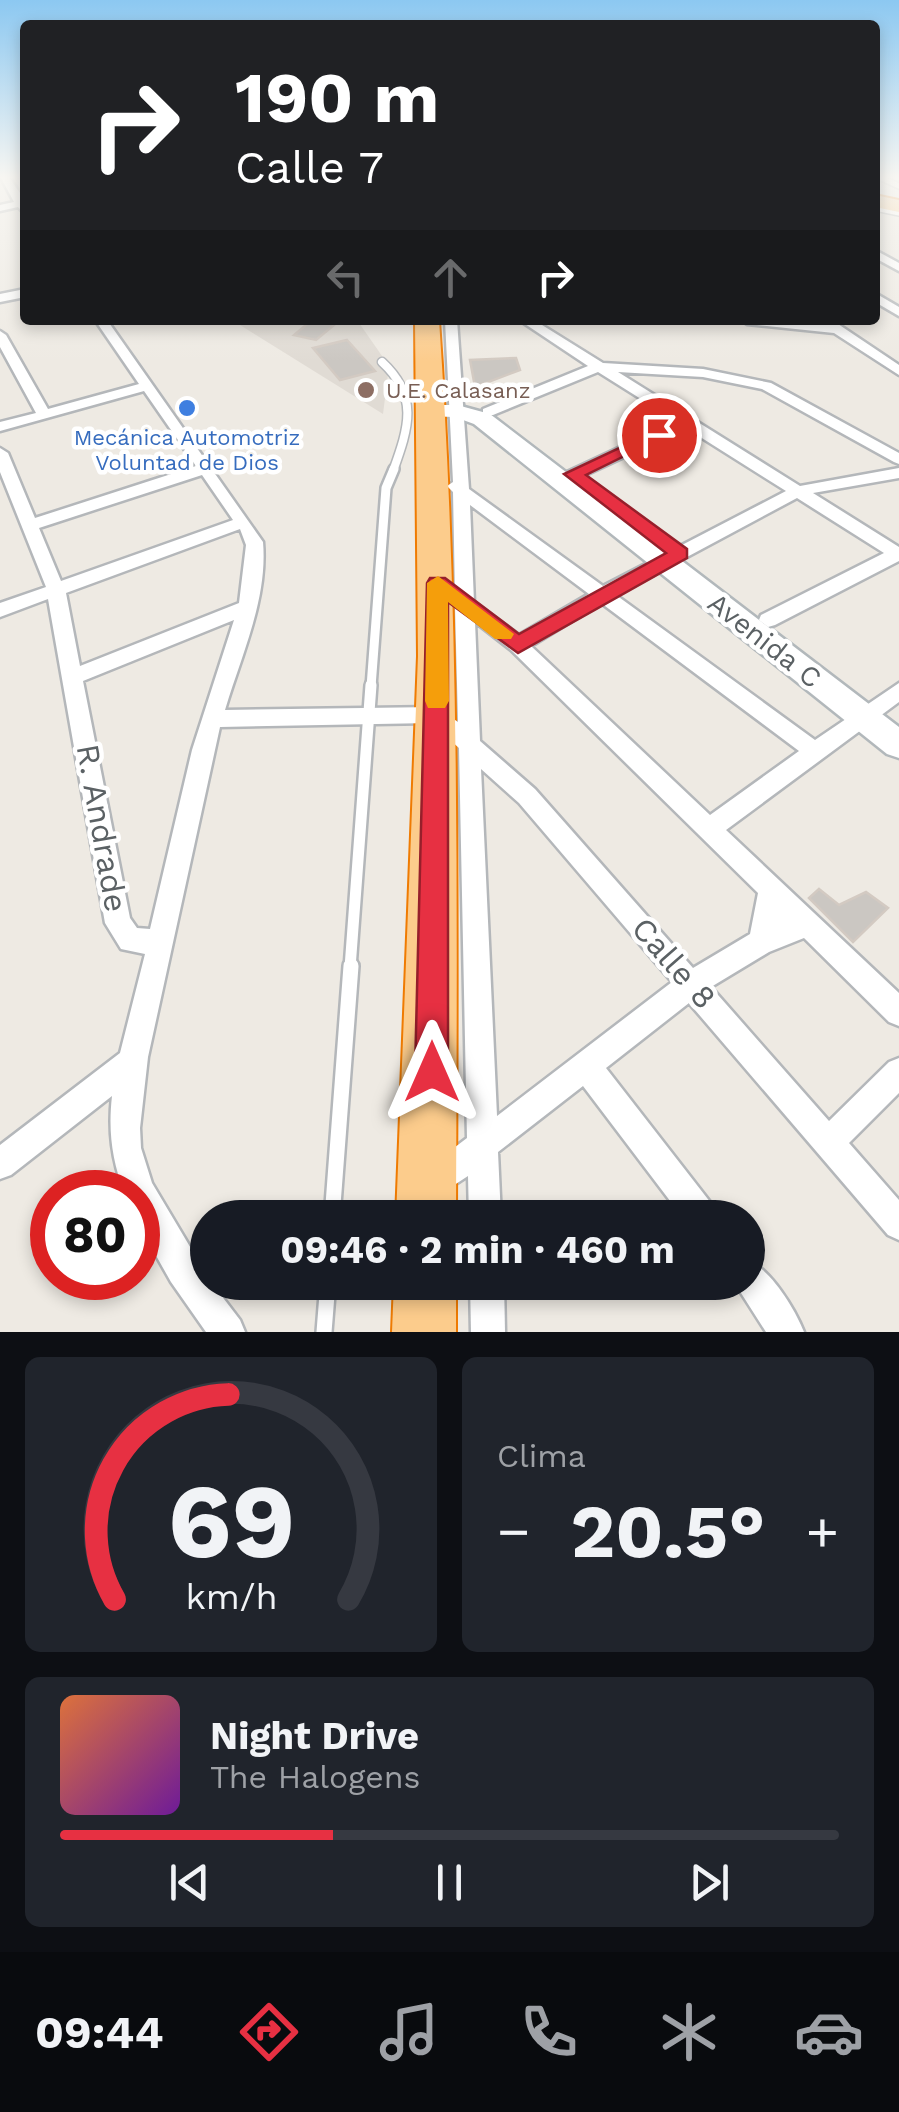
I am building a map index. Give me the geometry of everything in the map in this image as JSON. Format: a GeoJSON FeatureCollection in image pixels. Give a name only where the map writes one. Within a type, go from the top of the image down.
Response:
{"type":"FeatureCollection","features":[{"type":"Feature","properties":{"kind":"highway"},"geometry":{"type":"LineString","coordinates":[[426,1200],[452,727],[445,406],[428,325]]}},
{"type":"Feature","properties":{"kind":"highway"},"geometry":{"type":"LineString","coordinates":[[424,1332],[425,1300]]}},
{"type":"Feature","properties":{"kind":"street"},"geometry":{"type":"LineString","coordinates":[[105,325],[243,522],[256,549],[247,608],[212,719],[160,942],[134,1060],[125,1128],[130,1164],[175,1255],[228,1332]]}},
{"type":"Feature","properties":{"kind":"street"},"geometry":{"type":"LineString","coordinates":[[445,406],[450,325]]}},
{"type":"Feature","properties":{"kind":"street"},"geometry":{"type":"LineString","coordinates":[[533,325],[898,554]]}},
{"type":"Feature","properties":{"kind":"street"},"geometry":{"type":"LineString","coordinates":[[797,325],[837,329]]}},
{"type":"Feature","properties":{"kind":"street"},"geometry":{"type":"LineString","coordinates":[[831,325],[899,371]]}},
{"type":"Feature","properties":{"kind":"street"},"geometry":{"type":"LineString","coordinates":[[0,334],[44,414]]}},
{"type":"Feature","properties":{"kind":"street"},"geometry":{"type":"LineString","coordinates":[[872,353],[899,346]]}},
{"type":"Feature","properties":{"kind":"street"},"geometry":{"type":"LineString","coordinates":[[488,412],[597,367],[656,368],[756,382],[899,459]]}},
{"type":"Feature","properties":{"kind":"street"},"geometry":{"type":"LineString","coordinates":[[0,427],[148,386]]}},
{"type":"Feature","properties":{"kind":"street","name":"Avenida C"},"geometry":{"type":"LineString","coordinates":[[445,406],[488,412],[573,474],[672,558],[768,620],[885,708],[899,745]]}},
{"type":"Feature","properties":{"kind":"street","name":"Avenida C"},"geometry":{"type":"LineString","coordinates":[[445,406],[482,419],[885,708]]}},
{"type":"Feature","properties":{"kind":"street"},"geometry":{"type":"LineString","coordinates":[[573,474],[687,422]]}},
{"type":"Feature","properties":{"kind":"street","name":"R. Andrade"},"geometry":{"type":"LineString","coordinates":[[0,454],[56,590],[118,923],[130,940],[160,942]]}},
{"type":"Feature","properties":{"kind":"street"},"geometry":{"type":"LineString","coordinates":[[31,525],[204,469]]}},
{"type":"Feature","properties":{"kind":"street"},"geometry":{"type":"LineString","coordinates":[[518,645],[601,595],[798,491],[899,473]]}},
{"type":"Feature","properties":{"kind":"street"},"geometry":{"type":"LineString","coordinates":[[448,481],[816,752]]}},
{"type":"Feature","properties":{"kind":"street"},"geometry":{"type":"LineString","coordinates":[[0,610],[243,522]]}},
{"type":"Feature","properties":{"kind":"street"},"geometry":{"type":"LineString","coordinates":[[768,620],[898,554]]}},
{"type":"Feature","properties":{"kind":"street"},"geometry":{"type":"LineString","coordinates":[[451,594],[518,645],[899,1012]]}},
{"type":"Feature","properties":{"kind":"street"},"geometry":{"type":"LineString","coordinates":[[75,676],[247,608]]}},
{"type":"Feature","properties":{"kind":"street"},"geometry":{"type":"LineString","coordinates":[[711,828],[885,708]]}},
{"type":"Feature","properties":{"kind":"street"},"geometry":{"type":"LineString","coordinates":[[212,719],[368,718],[452,727],[484,1200]]}},
{"type":"Feature","properties":{"kind":"street","name":"Calle 8"},"geometry":{"type":"LineString","coordinates":[[452,727],[528,796],[899,1224]]}},
{"type":"Feature","properties":{"kind":"street"},"geometry":{"type":"LineString","coordinates":[[761,942],[772,888]]}},
{"type":"Feature","properties":{"kind":"street"},"geometry":{"type":"LineString","coordinates":[[429,1200],[483,1146],[693,983],[761,942],[810,924]]}},
{"type":"Feature","properties":{"kind":"street"},"geometry":{"type":"LineString","coordinates":[[0,1164],[134,1060]]}},
{"type":"Feature","properties":{"kind":"street"},"geometry":{"type":"LineString","coordinates":[[587,1067],[689,1200]]}},
{"type":"Feature","properties":{"kind":"street"},"geometry":{"type":"LineString","coordinates":[[827,1144],[899,1072]]}},
{"type":"Feature","properties":{"kind":"street"},"geometry":{"type":"LineString","coordinates":[[487,1300],[488,1332]]}},
{"type":"Feature","properties":{"kind":"street"},"geometry":{"type":"LineString","coordinates":[[764,1300],[787,1332]]}},
{"type":"Feature","properties":{"kind":"lane"},"geometry":{"type":"LineString","coordinates":[[333,1200],[386,488],[402,450],[405,429],[404,381],[382,362]]}},
{"type":"Feature","properties":{"kind":"lane"},"geometry":{"type":"LineString","coordinates":[[324,1332],[327,1300]]}},
{"type":"Feature","properties":{"kind":"shaded area","name":"U.E. Calasanz"},"geometry":{"type":"Polygon","coordinates":[[[240,325],[360,325],[389,366],[383,414],[240,325]]]}},
{"type":"Feature","properties":{"kind":"building"},"geometry":{"type":"Polygon","coordinates":[[[306,325],[334,325],[316,340],[294,335],[306,325]]]}},
{"type":"Feature","properties":{"kind":"building"},"geometry":{"type":"Polygon","coordinates":[[[347,340],[375,371],[340,380],[313,348],[347,340]]]}},
{"type":"Feature","properties":{"kind":"building"},"geometry":{"type":"Polygon","coordinates":[[[516,358],[520,370],[475,387],[470,360],[516,358]]]}},
{"type":"Feature","properties":{"kind":"building"},"geometry":{"type":"Polygon","coordinates":[[[819,889],[839,905],[866,892],[888,908],[853,942],[809,898],[819,889]]]}},
{"type":"Feature","properties":{"kind":"slow traffic"},"geometry":{"type":"LineString","coordinates":[[437,701],[438,583],[503,634]]}},
{"type":"Feature","properties":{"kind":"place","name":"U.E. Calasanz"},"geometry":{"type":"Point","coordinates":[366,390]}},
{"type":"Feature","properties":{"kind":"place","name":"Mecánica Automotriz Voluntad de Dios"},"geometry":{"type":"Point","coordinates":[187,408]}},
{"type":"Feature","properties":{"kind":"route"},"geometry":{"type":"LineString","coordinates":[[432,1072],[438,583],[518,645],[680,554],[573,474],[659,435]]}}]}
